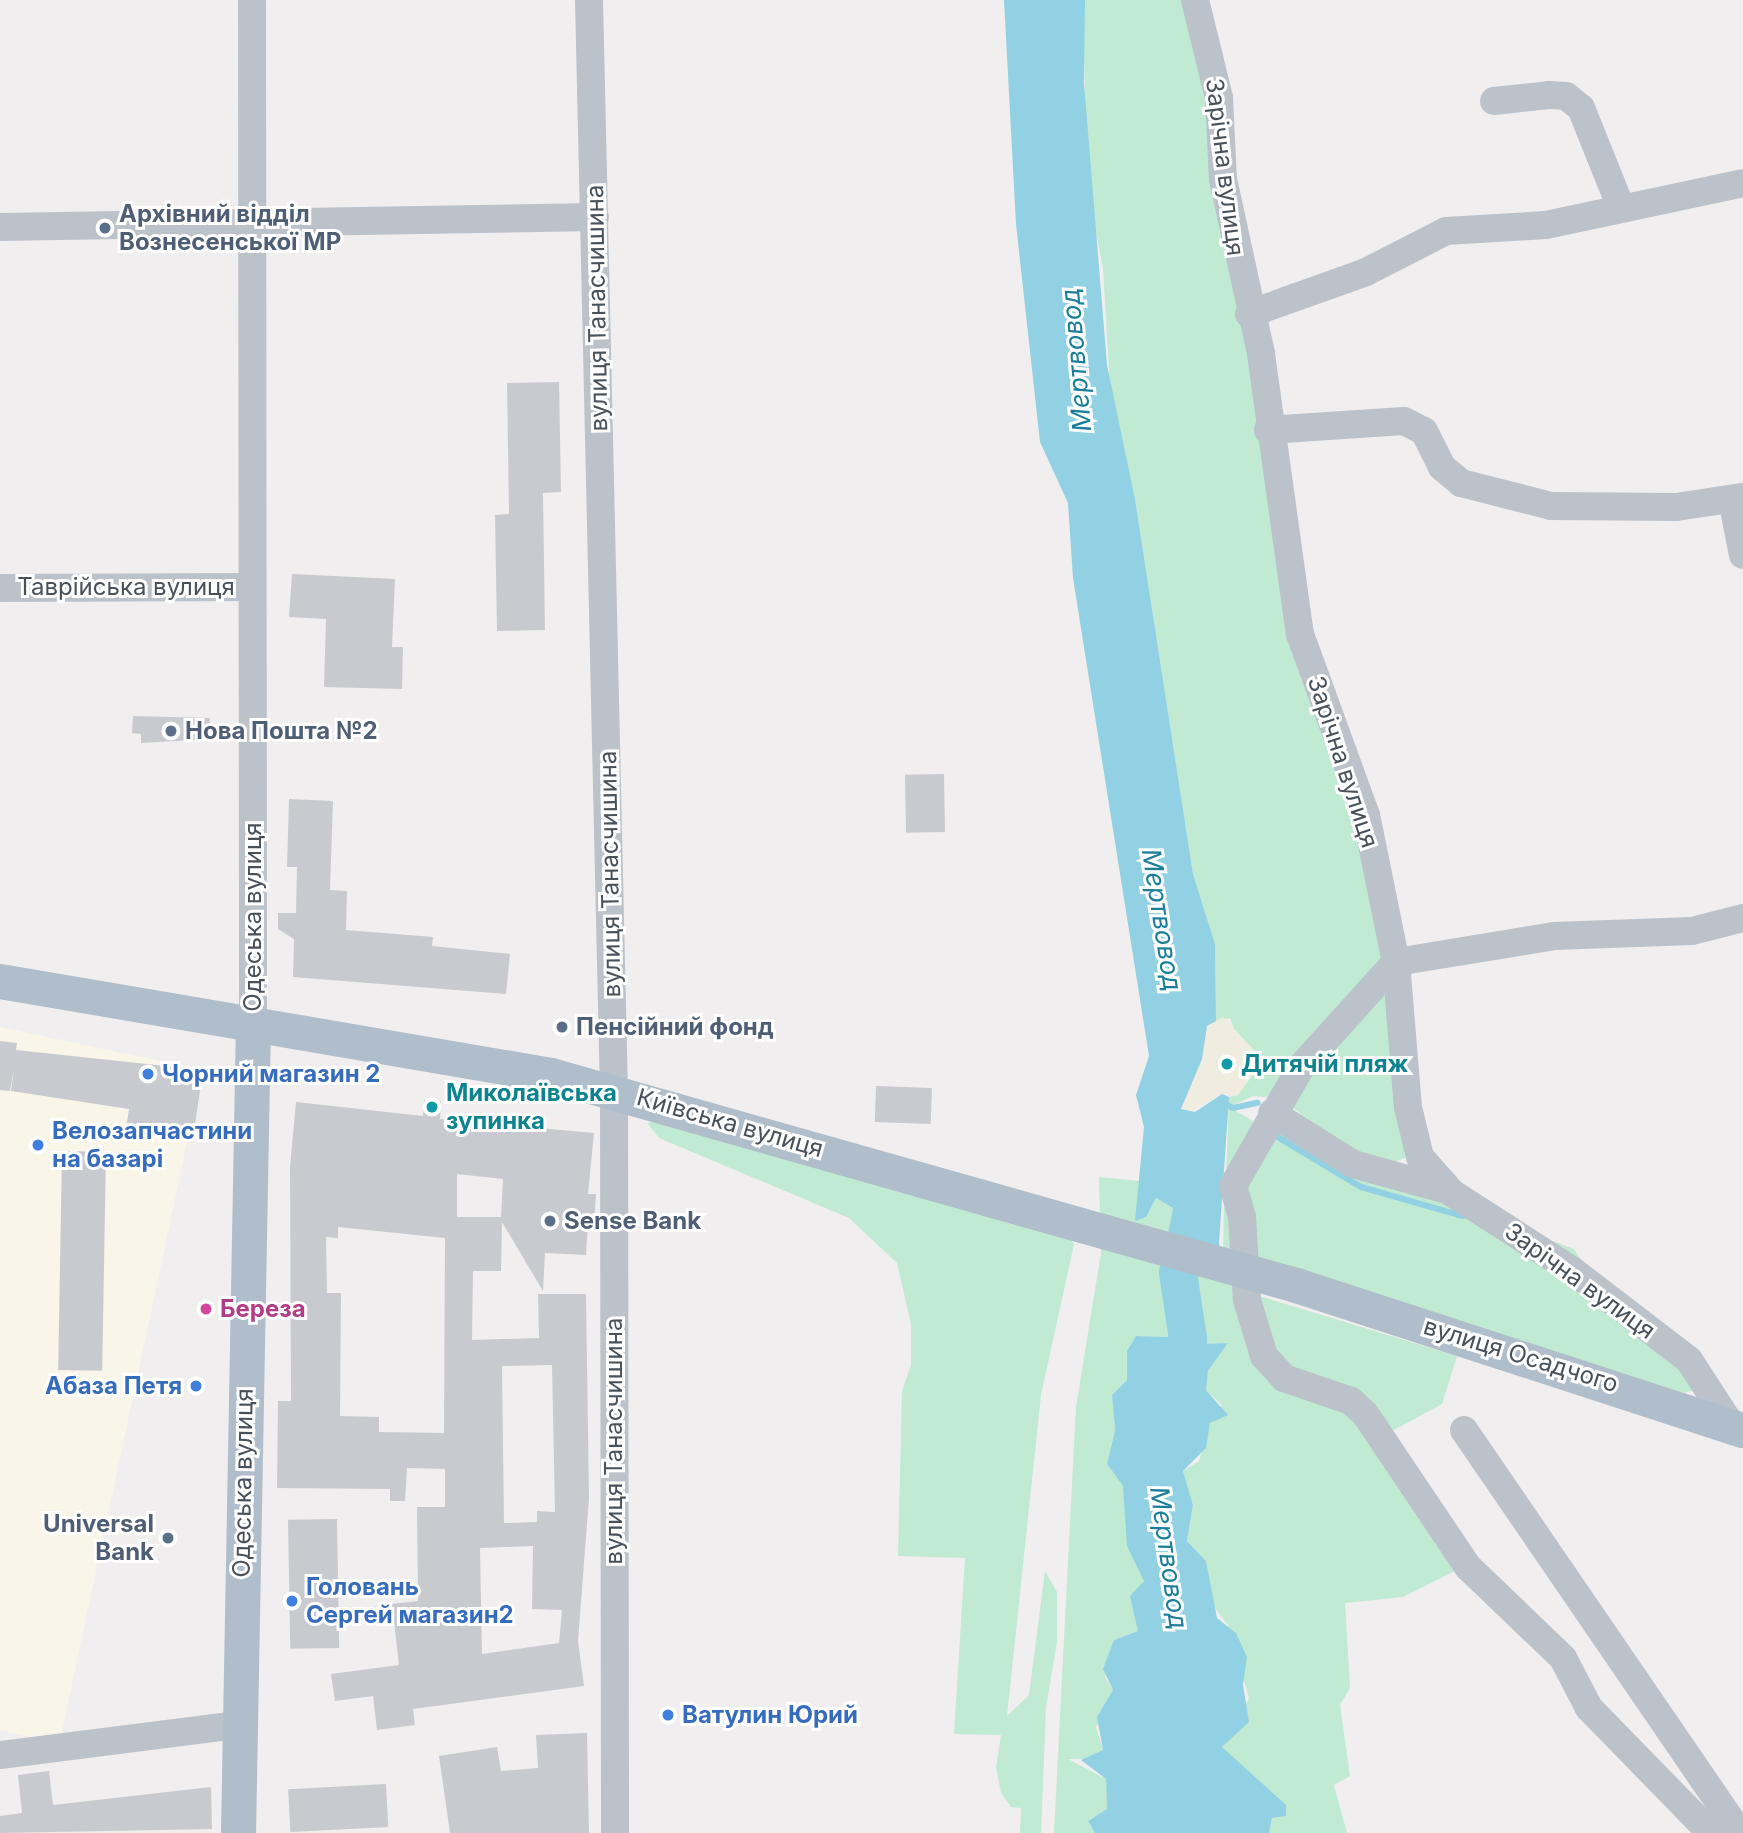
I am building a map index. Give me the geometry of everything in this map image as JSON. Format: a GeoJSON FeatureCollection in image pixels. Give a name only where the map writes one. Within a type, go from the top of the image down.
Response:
{"type":"FeatureCollection","features":[{"type":"Feature","properties":{"kind":"main road","name":"Київська вулиця"},"geometry":{"type":"LineString","coordinates":[[0,981],[254,1023],[614,1090],[1296,1285]]}},
{"type":"Feature","properties":{"kind":"main road","name":"Одеська вулиця"},"geometry":{"type":"LineString","coordinates":[[237,1833],[254,1023]]}},
{"type":"Feature","properties":{"kind":"main road","name":"вулиця Осадчого"},"geometry":{"type":"LineString","coordinates":[[1296,1285],[1737,1428]]}},
{"type":"Feature","properties":{"kind":"street","name":"Одеська вулиця"},"geometry":{"type":"LineString","coordinates":[[252,0],[254,1023]]}},
{"type":"Feature","properties":{"kind":"street","name":"вулиця Танасчишина"},"geometry":{"type":"LineString","coordinates":[[589,0],[614,1090],[615,1833]]}},
{"type":"Feature","properties":{"kind":"street","name":"Зарічна вулиця"},"geometry":{"type":"LineString","coordinates":[[1195,0],[1219,98],[1223,179],[1249,314],[1300,635],[1366,815],[1396,962],[1414,1137],[1426,1168],[1452,1193],[1573,1270],[1689,1360],[1737,1428]]}},
{"type":"Feature","properties":{"kind":"street"},"geometry":{"type":"LineString","coordinates":[[1494,101],[1557,95],[1581,108],[1620,205]]}},
{"type":"Feature","properties":{"kind":"street"},"geometry":{"type":"LineString","coordinates":[[1249,314],[1366,272],[1446,230],[1546,225],[1620,205],[1743,183]]}},
{"type":"Feature","properties":{"kind":"street"},"geometry":{"type":"LineString","coordinates":[[0,227],[595,216]]}},
{"type":"Feature","properties":{"kind":"street"},"geometry":{"type":"LineString","coordinates":[[1268,430],[1404,421],[1424,431],[1442,467],[1461,483],[1551,506],[1676,507],[1737,498],[1743,555]]}},
{"type":"Feature","properties":{"kind":"street","name":"Таврійська вулиця"},"geometry":{"type":"LineString","coordinates":[[0,588],[252,587]]}},
{"type":"Feature","properties":{"kind":"street"},"geometry":{"type":"LineString","coordinates":[[1710,1833],[1589,1708],[1563,1658],[1468,1567],[1365,1414],[1351,1401],[1284,1378],[1264,1356],[1247,1300],[1242,1217],[1233,1186],[1272,1113],[1339,1019],[1396,962],[1554,936],[1692,931],[1743,918]]}},
{"type":"Feature","properties":{"kind":"street"},"geometry":{"type":"LineString","coordinates":[[1272,1113],[1353,1164],[1452,1193]]}},
{"type":"Feature","properties":{"kind":"street"},"geometry":{"type":"LineString","coordinates":[[1464,1430],[1740,1833]]}},
{"type":"Feature","properties":{"kind":"street"},"geometry":{"type":"LineString","coordinates":[[0,1755],[238,1725]]}},
{"type":"Feature","properties":{"kind":"shaded area"},"geometry":{"type":"Polygon","coordinates":[[[0,1027],[202,1070],[59,1743],[0,1730],[0,1027]]]}},
{"type":"Feature","properties":{"kind":"green space"},"geometry":{"type":"Polygon","coordinates":[[[1083,0],[1194,0],[1295,632],[1357,811],[1386,963],[1277,1098],[1253,1096],[1229,1107],[1253,1121],[1254,1134],[1226,1179],[1229,1097],[1238,1095],[1256,1056],[1238,1039],[1230,1018],[1216,1021],[1215,944],[1193,874],[1135,499],[1110,387],[1103,268],[1087,186],[1083,0]]]}},
{"type":"Feature","properties":{"kind":"green space"},"geometry":{"type":"Polygon","coordinates":[[[1379,995],[1386,996],[1407,1157],[1397,1161],[1358,1159],[1292,1107],[1292,1094],[1379,995]]]}},
{"type":"Feature","properties":{"kind":"green space"},"geometry":{"type":"Polygon","coordinates":[[[659,1116],[1060,1228],[1074,1244],[1041,1395],[1007,1716],[1029,1695],[1045,1571],[1057,1592],[1057,1642],[1046,1707],[1041,1833],[1020,1833],[1021,1808],[1011,1807],[1001,1793],[996,1767],[1001,1735],[954,1734],[965,1558],[898,1556],[902,1391],[911,1365],[911,1324],[897,1263],[849,1218],[659,1138],[648,1124],[659,1116]]]}},
{"type":"Feature","properties":{"kind":"green space"},"geometry":{"type":"Polygon","coordinates":[[[1275,1128],[1406,1186],[1574,1249],[1589,1272],[1693,1376],[1694,1390],[1684,1393],[1253,1257],[1245,1190],[1275,1128]]]}},
{"type":"Feature","properties":{"kind":"green space"},"geometry":{"type":"Polygon","coordinates":[[[1099,1177],[1140,1181],[1139,1198],[1150,1209],[1156,1198],[1173,1208],[1162,1265],[1184,1321],[1168,1337],[1136,1336],[1127,1351],[1127,1380],[1112,1395],[1115,1430],[1107,1464],[1123,1486],[1144,1581],[1133,1603],[1140,1621],[1138,1631],[1114,1640],[1109,1655],[1105,1677],[1113,1690],[1096,1727],[1103,1750],[1093,1759],[1068,1759],[1106,1779],[1107,1809],[1088,1821],[1095,1833],[1054,1833],[1076,1407],[1101,1253],[1099,1177]]]}},
{"type":"Feature","properties":{"kind":"green space"},"geometry":{"type":"Polygon","coordinates":[[[1224,1194],[1259,1359],[1346,1407],[1457,1570],[1403,1597],[1345,1603],[1350,1688],[1340,1705],[1350,1776],[1334,1785],[1347,1833],[1269,1833],[1272,1818],[1286,1816],[1222,1747],[1249,1698],[1228,1625],[1212,1604],[1206,1561],[1187,1541],[1193,1505],[1183,1471],[1199,1461],[1210,1423],[1218,1419],[1222,1405],[1206,1390],[1208,1371],[1228,1343],[1191,1344],[1182,1288],[1195,1269],[1223,1272],[1224,1194]]]}},
{"type":"Feature","properties":{"kind":"green space"},"geometry":{"type":"Polygon","coordinates":[[[1253,1294],[1457,1356],[1442,1404],[1392,1431],[1278,1364],[1253,1294]]]}},
{"type":"Feature","properties":{"kind":"sand","name":"Дитячій пляж"},"geometry":{"type":"Polygon","coordinates":[[[1223,1017],[1254,1050],[1255,1072],[1238,1095],[1222,1094],[1187,1113],[1180,1102],[1202,1059],[1207,1026],[1223,1017]]]}},
{"type":"Feature","properties":{"kind":"water"},"geometry":{"type":"Polygon","coordinates":[[[1004,0],[1085,0],[1084,83],[1107,365],[1135,499],[1193,874],[1215,944],[1216,1021],[1207,1026],[1202,1059],[1181,1109],[1195,1112],[1222,1094],[1229,1097],[1219,1243],[1223,1273],[1195,1269],[1182,1288],[1191,1344],[1228,1343],[1208,1371],[1206,1390],[1228,1415],[1210,1423],[1206,1448],[1183,1471],[1193,1505],[1187,1541],[1206,1561],[1217,1618],[1236,1633],[1247,1657],[1243,1685],[1249,1722],[1222,1747],[1286,1805],[1286,1816],[1272,1818],[1269,1833],[1095,1833],[1088,1821],[1107,1809],[1106,1779],[1081,1760],[1103,1750],[1097,1717],[1113,1690],[1103,1669],[1114,1640],[1138,1631],[1130,1596],[1144,1581],[1127,1546],[1123,1486],[1107,1464],[1115,1430],[1112,1395],[1127,1380],[1127,1351],[1136,1336],[1168,1337],[1184,1321],[1162,1265],[1173,1208],[1156,1198],[1146,1217],[1135,1221],[1144,1127],[1136,1095],[1149,1056],[1073,578],[1068,503],[1040,442],[1016,224],[1004,0]]]}},
{"type":"Feature","properties":{"kind":"building"},"geometry":{"type":"Polygon","coordinates":[[[559,382],[561,492],[543,493],[545,630],[497,631],[495,515],[509,514],[507,383],[559,382]]]}},
{"type":"Feature","properties":{"kind":"building"},"geometry":{"type":"Polygon","coordinates":[[[292,574],[395,579],[392,647],[403,647],[402,689],[324,687],[326,619],[289,617],[292,574]]]}},
{"type":"Feature","properties":{"kind":"building","name":"Нова Пошта №2"},"geometry":{"type":"Polygon","coordinates":[[[133,716],[210,718],[210,739],[141,743],[141,734],[132,733],[133,716]]]}},
{"type":"Feature","properties":{"kind":"building"},"geometry":{"type":"Polygon","coordinates":[[[944,774],[945,832],[906,833],[905,775],[944,774]]]}},
{"type":"Feature","properties":{"kind":"building"},"geometry":{"type":"Polygon","coordinates":[[[289,799],[333,801],[330,890],[347,891],[346,930],[433,937],[432,946],[510,954],[506,994],[293,977],[294,939],[278,929],[278,913],[296,913],[297,867],[287,867],[289,799]]]}},
{"type":"Feature","properties":{"kind":"building"},"geometry":{"type":"Polygon","coordinates":[[[0,1041],[17,1043],[16,1050],[203,1070],[193,1138],[126,1128],[129,1109],[11,1091],[14,1069],[10,1091],[0,1090],[0,1041]]]}},
{"type":"Feature","properties":{"kind":"building"},"geometry":{"type":"Polygon","coordinates":[[[876,1086],[932,1088],[931,1124],[875,1122],[876,1086]]]}},
{"type":"Feature","properties":{"kind":"building"},"geometry":{"type":"Polygon","coordinates":[[[424,1100],[441,1101],[440,1119],[594,1133],[588,1194],[596,1194],[594,1224],[588,1223],[586,1255],[545,1253],[543,1291],[502,1222],[501,1271],[473,1271],[472,1340],[539,1338],[538,1294],[586,1294],[589,1498],[578,1641],[584,1686],[413,1709],[415,1725],[377,1730],[373,1696],[335,1701],[331,1674],[399,1665],[392,1604],[418,1601],[417,1507],[445,1507],[445,1469],[407,1468],[405,1501],[390,1501],[390,1489],[277,1488],[278,1401],[291,1401],[290,1167],[296,1102],[423,1116],[424,1100]],[[457,1174],[457,1217],[501,1217],[503,1179],[457,1174]],[[338,1227],[338,1238],[326,1237],[327,1293],[341,1293],[340,1416],[379,1417],[379,1432],[444,1433],[445,1238],[338,1227]],[[552,1365],[502,1366],[504,1523],[537,1522],[537,1511],[555,1512],[552,1365]],[[533,1546],[480,1548],[482,1654],[559,1643],[562,1610],[532,1609],[533,1546]]]}},
{"type":"Feature","properties":{"kind":"building"},"geometry":{"type":"Polygon","coordinates":[[[62,1151],[106,1152],[102,1371],[58,1370],[62,1151]]]}},
{"type":"Feature","properties":{"kind":"building"},"geometry":{"type":"Polygon","coordinates":[[[337,1519],[339,1648],[290,1649],[288,1520],[337,1519]]]}},
{"type":"Feature","properties":{"kind":"building"},"geometry":{"type":"Polygon","coordinates":[[[587,1733],[589,1833],[450,1833],[439,1756],[497,1747],[501,1771],[538,1768],[536,1735],[587,1733]]]}},
{"type":"Feature","properties":{"kind":"building"},"geometry":{"type":"Polygon","coordinates":[[[49,1771],[53,1805],[211,1787],[212,1829],[0,1833],[0,1816],[22,1813],[18,1775],[49,1771]]]}},
{"type":"Feature","properties":{"kind":"building"},"geometry":{"type":"Polygon","coordinates":[[[386,1784],[388,1827],[290,1832],[288,1789],[386,1784]]]}},
{"type":"Feature","properties":{"kind":"waterway"},"geometry":{"type":"LineString","coordinates":[[1224,1103],[1233,1108],[1257,1103]]}},
{"type":"Feature","properties":{"kind":"waterway"},"geometry":{"type":"LineString","coordinates":[[1271,1133],[1361,1187],[1463,1216]]}},
{"type":"Feature","properties":{"kind":"waterway","name":"Мертвовод"},"geometry":{"type":"LineString","coordinates":[[1170,1382],[1188,1339],[1178,1273]]}},
{"type":"Feature","properties":{"kind":"place","name":"Архівний відділ Вознесенської МР"},"geometry":{"type":"Point","coordinates":[105,228]}},
{"type":"Feature","properties":{"kind":"place","name":"Нова Пошта №2"},"geometry":{"type":"Point","coordinates":[171,731]}},
{"type":"Feature","properties":{"kind":"place","name":"Пенсійний фонд"},"geometry":{"type":"Point","coordinates":[562,1027]}},
{"type":"Feature","properties":{"kind":"place","name":"Дитячій пляж"},"geometry":{"type":"Point","coordinates":[1227,1064]}},
{"type":"Feature","properties":{"kind":"place","name":"Чорний магазин 2"},"geometry":{"type":"Point","coordinates":[148,1074]}},
{"type":"Feature","properties":{"kind":"place","name":"Миколаївська зупинка"},"geometry":{"type":"Point","coordinates":[432,1107]}},
{"type":"Feature","properties":{"kind":"place","name":"Велозапчастини на базарі"},"geometry":{"type":"Point","coordinates":[38,1145]}},
{"type":"Feature","properties":{"kind":"place","name":"Sense Bank"},"geometry":{"type":"Point","coordinates":[550,1221]}},
{"type":"Feature","properties":{"kind":"place","name":"Береза"},"geometry":{"type":"Point","coordinates":[206,1309]}},
{"type":"Feature","properties":{"kind":"place","name":"Абаза Петя"},"geometry":{"type":"Point","coordinates":[196,1386]}},
{"type":"Feature","properties":{"kind":"place","name":"Universal Bank"},"geometry":{"type":"Point","coordinates":[168,1538]}},
{"type":"Feature","properties":{"kind":"place","name":"Головань Сергей магазин2"},"geometry":{"type":"Point","coordinates":[292,1601]}},
{"type":"Feature","properties":{"kind":"place","name":"Ватулин Юрий"},"geometry":{"type":"Point","coordinates":[668,1715]}}]}
